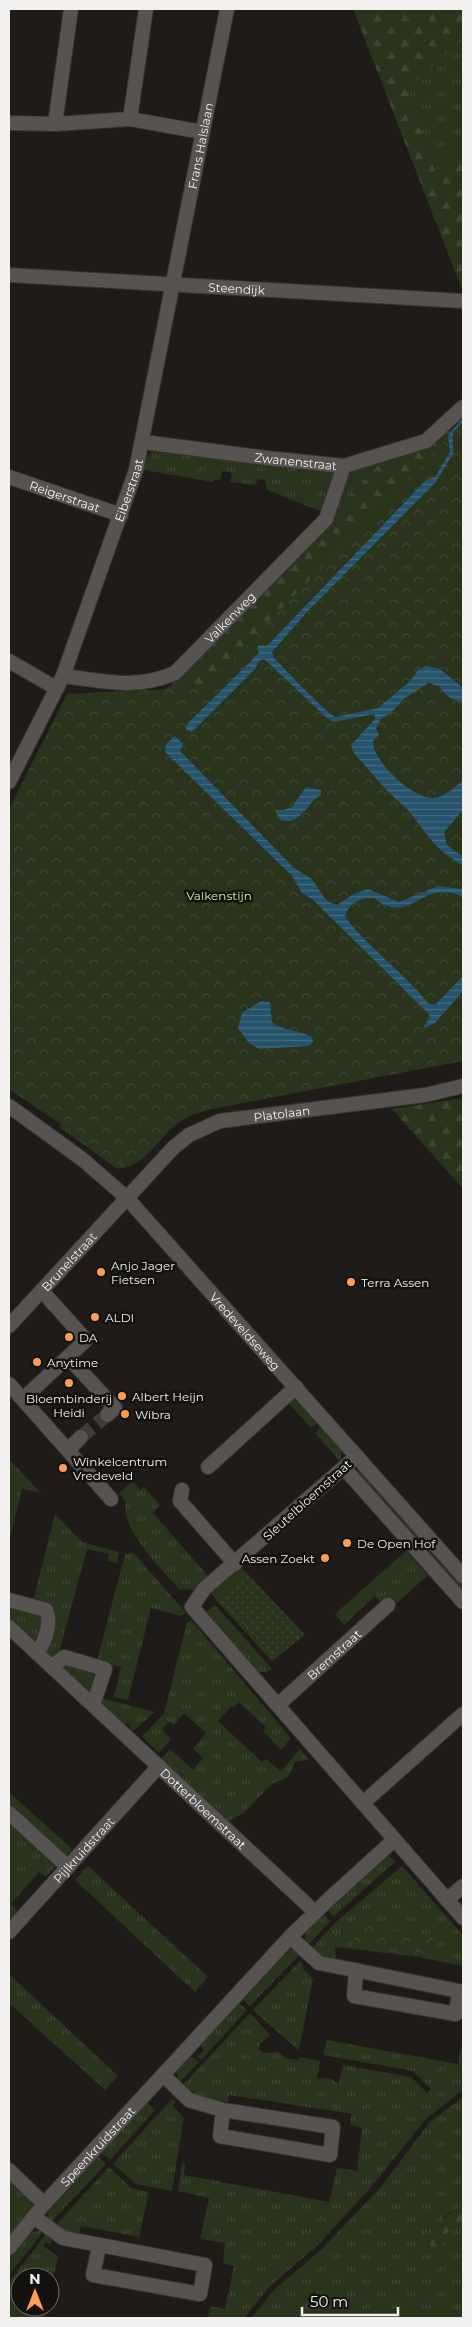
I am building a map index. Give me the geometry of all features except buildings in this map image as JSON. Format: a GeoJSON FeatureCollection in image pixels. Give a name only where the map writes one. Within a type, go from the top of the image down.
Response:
{"type":"FeatureCollection","features":[{"type":"Feature","properties":{"kind":"street"},"geometry":{"type":"LineString","coordinates":[[55,124],[71,9]]}},
{"type":"Feature","properties":{"kind":"street"},"geometry":{"type":"LineString","coordinates":[[130,119],[146,9]]}},
{"type":"Feature","properties":{"kind":"street","name":"Frans Halslaan"},"geometry":{"type":"LineString","coordinates":[[173,284],[227,9]]}},
{"type":"Feature","properties":{"kind":"street"},"geometry":{"type":"LineString","coordinates":[[9,123],[55,124],[130,119],[202,132]]}},
{"type":"Feature","properties":{"kind":"street","name":"Steendijk"},"geometry":{"type":"LineString","coordinates":[[9,275],[463,301]]}},
{"type":"Feature","properties":{"kind":"street","name":"Eiberstraat"},"geometry":{"type":"LineString","coordinates":[[9,782],[60,682],[136,470],[173,284]]}},
{"type":"Feature","properties":{"kind":"street","name":"Zwanenstraat"},"geometry":{"type":"LineString","coordinates":[[143,442],[344,466],[426,442],[463,407]]}},
{"type":"Feature","properties":{"kind":"street","name":"Valkenweg"},"geometry":{"type":"LineString","coordinates":[[60,682],[137,684],[158,680],[175,673],[326,519],[344,466]]}},
{"type":"Feature","properties":{"kind":"street","name":"Reigerstraat"},"geometry":{"type":"LineString","coordinates":[[9,477],[121,515]]}},
{"type":"Feature","properties":{"kind":"street"},"geometry":{"type":"LineString","coordinates":[[9,661],[60,682]]}},
{"type":"Feature","properties":{"kind":"street","name":"Platolaan"},"geometry":{"type":"LineString","coordinates":[[127,1198],[180,1142],[209,1125],[432,1094],[463,1086]]}},
{"type":"Feature","properties":{"kind":"street","name":"Vredeveldseweg"},"geometry":{"type":"LineString","coordinates":[[9,1106],[82,1159],[127,1198],[463,1576]]}},
{"type":"Feature","properties":{"kind":"street","name":"Brunelstraat"},"geometry":{"type":"LineString","coordinates":[[9,1326],[127,1198]]}},
{"type":"Feature","properties":{"kind":"street"},"geometry":{"type":"LineString","coordinates":[[22,1399],[86,1340],[42,1291]]}},
{"type":"Feature","properties":{"kind":"street"},"geometry":{"type":"LineString","coordinates":[[68,1357],[115,1408],[107,1415]]}},
{"type":"Feature","properties":{"kind":"street"},"geometry":{"type":"LineString","coordinates":[[9,1384],[112,1499]]}},
{"type":"Feature","properties":{"kind":"street"},"geometry":{"type":"LineString","coordinates":[[208,1467],[296,1387]]}},
{"type":"Feature","properties":{"kind":"street"},"geometry":{"type":"LineString","coordinates":[[68,1450],[81,1438]]}},
{"type":"Feature","properties":{"kind":"street","name":"Sleutelbloemstraat"},"geometry":{"type":"LineString","coordinates":[[278,1704],[192,1607],[204,1589],[357,1456]]}},
{"type":"Feature","properties":{"kind":"street"},"geometry":{"type":"LineString","coordinates":[[344,1468],[463,1602]]}},
{"type":"Feature","properties":{"kind":"street"},"geometry":{"type":"LineString","coordinates":[[182,1490],[180,1501],[235,1564]]}},
{"type":"Feature","properties":{"kind":"street"},"geometry":{"type":"LineString","coordinates":[[9,1600],[46,1610],[50,1619],[41,1647],[37,1653]]}},
{"type":"Feature","properties":{"kind":"street","name":"Bremstraat"},"geometry":{"type":"LineString","coordinates":[[278,1704],[388,1605]]}},
{"type":"Feature","properties":{"kind":"street","name":"Dotterbloemstraat"},"geometry":{"type":"LineString","coordinates":[[9,1627],[315,1912]]}},
{"type":"Feature","properties":{"kind":"street"},"geometry":{"type":"LineString","coordinates":[[52,1668],[64,1657],[105,1669],[93,1705]]}},
{"type":"Feature","properties":{"kind":"street"},"geometry":{"type":"LineString","coordinates":[[278,1704],[463,1918]]}},
{"type":"Feature","properties":{"kind":"street"},"geometry":{"type":"LineString","coordinates":[[363,1802],[463,1714]]}},
{"type":"Feature","properties":{"kind":"street","name":"Pijlkruidstraat"},"geometry":{"type":"LineString","coordinates":[[9,1932],[159,1766]]}},
{"type":"Feature","properties":{"kind":"street"},"geometry":{"type":"LineString","coordinates":[[9,1813],[68,1867]]}},
{"type":"Feature","properties":{"kind":"street","name":"Speenkruidstraat"},"geometry":{"type":"LineString","coordinates":[[9,2248],[44,2204],[290,1937],[394,1840]]}},
{"type":"Feature","properties":{"kind":"street"},"geometry":{"type":"LineString","coordinates":[[447,1900],[463,1886]]}},
{"type":"Feature","properties":{"kind":"street"},"geometry":{"type":"LineString","coordinates":[[290,1937],[319,1963],[356,1970],[460,1991],[456,2014],[354,1996],[356,1970]]}},
{"type":"Feature","properties":{"kind":"street"},"geometry":{"type":"LineString","coordinates":[[163,2075],[190,2100],[223,2110],[332,2127],[330,2155],[220,2136],[223,2110]]}},
{"type":"Feature","properties":{"kind":"street"},"geometry":{"type":"LineString","coordinates":[[9,2170],[44,2204]]}},
{"type":"Feature","properties":{"kind":"street"},"geometry":{"type":"LineString","coordinates":[[34,2217],[62,2238],[205,2265],[200,2294],[93,2275],[99,2246]]}},
{"type":"Feature","properties":{"kind":"green space"},"geometry":{"type":"Polygon","coordinates":[[[353,9],[463,9],[463,39],[406,90],[436,172],[463,145],[463,292],[353,9]]]}},
{"type":"Feature","properties":{"kind":"green space"},"geometry":{"type":"Polygon","coordinates":[[[463,39],[463,145],[436,172],[405,90],[463,39]]]}},
{"type":"Feature","properties":{"kind":"green space","name":"Valkenstijn"},"geometry":{"type":"Polygon","coordinates":[[[463,423],[463,1061],[186,1114],[125,1168],[9,1089],[9,809],[67,694],[205,687],[463,423]]]}},
{"type":"Feature","properties":{"kind":"green space"},"geometry":{"type":"Polygon","coordinates":[[[453,425],[450,432],[450,452],[246,664],[112,739],[177,679],[329,520],[381,462],[420,450],[453,425]]]}},
{"type":"Feature","properties":{"kind":"green space"},"geometry":{"type":"Polygon","coordinates":[[[157,449],[333,470],[336,476],[323,511],[320,511],[267,490],[265,480],[258,479],[255,485],[230,482],[232,473],[222,471],[220,480],[214,479],[213,482],[144,470],[149,455],[157,449]]]}},
{"type":"Feature","properties":{"kind":"green space"},"geometry":{"type":"Polygon","coordinates":[[[381,462],[329,520],[352,469],[381,462]]]}},
{"type":"Feature","properties":{"kind":"green space"},"geometry":{"type":"Polygon","coordinates":[[[463,1098],[463,1189],[392,1109],[463,1098]]]}},
{"type":"Feature","properties":{"kind":"green space"},"geometry":{"type":"Polygon","coordinates":[[[229,1103],[196,1114],[178,1123],[143,1158],[135,1164],[126,1167],[116,1168],[58,1126],[229,1103]]]}},
{"type":"Feature","properties":{"kind":"green space"},"geometry":{"type":"Polygon","coordinates":[[[293,1396],[318,1422],[311,1428],[287,1401],[293,1396]]]}},
{"type":"Feature","properties":{"kind":"green space"},"geometry":{"type":"Polygon","coordinates":[[[321,1427],[339,1446],[341,1451],[340,1461],[315,1433],[321,1427]]]}},
{"type":"Feature","properties":{"kind":"green space"},"geometry":{"type":"Polygon","coordinates":[[[9,1459],[41,1493],[22,1489],[9,1541],[9,1459]]]}},
{"type":"Feature","properties":{"kind":"green space"},"geometry":{"type":"Polygon","coordinates":[[[360,1470],[463,1586],[463,1595],[356,1472],[360,1470]]]}},
{"type":"Feature","properties":{"kind":"green space"},"geometry":{"type":"Polygon","coordinates":[[[133,1481],[140,1490],[144,1487],[160,1505],[153,1513],[208,1576],[193,1590],[179,1589],[153,1560],[129,1525],[126,1502],[119,1493],[133,1481]]]}},
{"type":"Feature","properties":{"kind":"green space"},"geometry":{"type":"Polygon","coordinates":[[[55,1514],[82,1542],[119,1552],[117,1563],[108,1561],[109,1554],[87,1549],[57,1660],[53,1662],[47,1654],[53,1612],[33,1601],[55,1514]]]}},
{"type":"Feature","properties":{"kind":"green space"},"geometry":{"type":"Polygon","coordinates":[[[406,1551],[428,1575],[395,1605],[383,1604],[375,1596],[344,1625],[335,1614],[406,1551]]]}},
{"type":"Feature","properties":{"kind":"green space"},"geometry":{"type":"Polygon","coordinates":[[[134,1553],[186,1613],[181,1616],[151,1608],[128,1700],[114,1697],[121,1667],[97,1661],[125,1554],[134,1553]]]}},
{"type":"Feature","properties":{"kind":"green space"},"geometry":{"type":"Polygon","coordinates":[[[241,1568],[247,1573],[217,1601],[211,1593],[241,1568]]]}},
{"type":"Feature","properties":{"kind":"green space"},"geometry":{"type":"Polygon","coordinates":[[[247,1573],[305,1635],[272,1661],[217,1601],[247,1573]]]}},
{"type":"Feature","properties":{"kind":"green space"},"geometry":{"type":"Polygon","coordinates":[[[215,1605],[272,1669],[267,1672],[257,1672],[253,1668],[206,1612],[215,1605]]]}},
{"type":"Feature","properties":{"kind":"green space"},"geometry":{"type":"Polygon","coordinates":[[[9,1606],[40,1614],[44,1617],[37,1642],[32,1642],[9,1620],[9,1606]]]}},
{"type":"Feature","properties":{"kind":"green space"},"geometry":{"type":"Polygon","coordinates":[[[192,1621],[291,1738],[281,1750],[263,1731],[266,1727],[239,1702],[234,1708],[232,1706],[218,1721],[262,1762],[266,1759],[281,1771],[300,1749],[309,1760],[295,1762],[288,1777],[272,1784],[242,1814],[229,1821],[161,1759],[170,1749],[193,1770],[203,1758],[193,1749],[206,1733],[184,1713],[174,1725],[169,1722],[162,1729],[171,1739],[159,1753],[142,1737],[164,1713],[187,1622],[192,1621]]]}},
{"type":"Feature","properties":{"kind":"green space"},"geometry":{"type":"Polygon","coordinates":[[[66,1666],[88,1670],[94,1675],[90,1690],[85,1690],[66,1672],[64,1668],[66,1666]]]}},
{"type":"Feature","properties":{"kind":"green space"},"geometry":{"type":"Polygon","coordinates":[[[101,1698],[155,1712],[132,1732],[129,1723],[120,1724],[98,1703],[101,1698]]]}},
{"type":"Feature","properties":{"kind":"green space"},"geometry":{"type":"Polygon","coordinates":[[[9,1792],[72,1849],[63,1859],[9,1809],[9,1792]]]}},
{"type":"Feature","properties":{"kind":"green space"},"geometry":{"type":"Polygon","coordinates":[[[9,1822],[58,1863],[46,1877],[39,1872],[11,1904],[19,1912],[9,1923],[9,1822]]]}},
{"type":"Feature","properties":{"kind":"green space"},"geometry":{"type":"Polygon","coordinates":[[[389,1855],[395,1862],[333,1917],[327,1909],[389,1855]]]}},
{"type":"Feature","properties":{"kind":"green space"},"geometry":{"type":"Polygon","coordinates":[[[88,1866],[208,1977],[195,1992],[75,1880],[88,1866]]]}},
{"type":"Feature","properties":{"kind":"green space"},"geometry":{"type":"Polygon","coordinates":[[[402,1866],[463,1935],[463,1966],[419,1957],[335,1947],[336,1959],[322,1957],[311,1949],[336,1922],[402,1866]]]}},
{"type":"Feature","properties":{"kind":"green space"},"geometry":{"type":"Polygon","coordinates":[[[323,1913],[330,1921],[308,1945],[305,1936],[307,1930],[323,1913]]]}},
{"type":"Feature","properties":{"kind":"green space"},"geometry":{"type":"Polygon","coordinates":[[[357,1925],[433,1936],[430,1958],[353,1946],[357,1925]]]}},
{"type":"Feature","properties":{"kind":"green space"},"geometry":{"type":"Polygon","coordinates":[[[290,1949],[299,1955],[250,2006],[242,1999],[290,1949]]]}},
{"type":"Feature","properties":{"kind":"green space"},"geometry":{"type":"Polygon","coordinates":[[[300,1961],[303,1964],[302,1968],[313,1979],[299,2049],[297,2049],[253,2010],[300,1961]]]}},
{"type":"Feature","properties":{"kind":"green space"},"geometry":{"type":"Polygon","coordinates":[[[9,1974],[118,2076],[105,2090],[9,2003],[9,1974]]]}},
{"type":"Feature","properties":{"kind":"green space"},"geometry":{"type":"Polygon","coordinates":[[[239,2003],[247,2010],[201,2060],[197,2057],[204,2050],[200,2044],[239,2003]]]}},
{"type":"Feature","properties":{"kind":"green space"},"geometry":{"type":"Polygon","coordinates":[[[250,2013],[270,2035],[260,2044],[259,2049],[261,2051],[266,2053],[278,2052],[286,2058],[298,2060],[298,2057],[320,2061],[317,2079],[329,2078],[339,2084],[343,2065],[411,2077],[427,2093],[431,2089],[413,2071],[323,2055],[327,2040],[458,2064],[463,2038],[463,2090],[426,2119],[371,2187],[318,2245],[270,2286],[244,2318],[208,2318],[210,2306],[225,2309],[234,2266],[223,2263],[225,2243],[200,2239],[209,2198],[178,2191],[182,2163],[185,2164],[184,2175],[329,2202],[337,2168],[357,2171],[362,2128],[350,2125],[352,2114],[229,2095],[228,2102],[199,2096],[183,2085],[250,2013]]]}},
{"type":"Feature","properties":{"kind":"green space"},"geometry":{"type":"Polygon","coordinates":[[[189,2055],[199,2062],[180,2082],[176,2071],[189,2055]]]}},
{"type":"Feature","properties":{"kind":"green space"},"geometry":{"type":"Polygon","coordinates":[[[463,2097],[463,2205],[444,2217],[442,2238],[451,2228],[463,2222],[463,2318],[251,2318],[275,2289],[322,2249],[380,2188],[430,2122],[463,2097]]]}},
{"type":"Feature","properties":{"kind":"green space"},"geometry":{"type":"Polygon","coordinates":[[[172,2099],[175,2102],[173,2106],[184,2118],[172,2191],[136,2184],[113,2164],[172,2099]]]}},
{"type":"Feature","properties":{"kind":"green space"},"geometry":{"type":"Polygon","coordinates":[[[147,2103],[155,2110],[110,2160],[101,2153],[147,2103]]]}},
{"type":"Feature","properties":{"kind":"green space"},"geometry":{"type":"Polygon","coordinates":[[[98,2156],[106,2164],[51,2222],[47,2218],[48,2211],[98,2156]]]}},
{"type":"Feature","properties":{"kind":"green space"},"geometry":{"type":"Polygon","coordinates":[[[109,2167],[131,2188],[149,2192],[139,2237],[81,2226],[78,2236],[64,2232],[55,2226],[109,2167]]]}},
{"type":"Feature","properties":{"kind":"green space"},"geometry":{"type":"Polygon","coordinates":[[[9,2180],[30,2200],[32,2206],[9,2238],[9,2180]]]}},
{"type":"Feature","properties":{"kind":"green space"},"geometry":{"type":"Polygon","coordinates":[[[463,2205],[463,2222],[450,2230],[444,2238],[442,2263],[432,2259],[431,2240],[437,2226],[448,2215],[463,2205]]]}},
{"type":"Feature","properties":{"kind":"green space"},"geometry":{"type":"Polygon","coordinates":[[[40,2230],[43,2232],[15,2267],[10,2267],[9,2275],[9,2258],[28,2234],[40,2230]]]}},
{"type":"Feature","properties":{"kind":"green space"},"geometry":{"type":"Polygon","coordinates":[[[46,2234],[52,2238],[50,2244],[46,2242],[43,2246],[58,2256],[56,2267],[21,2267],[46,2234]]]}},
{"type":"Feature","properties":{"kind":"green space"},"geometry":{"type":"Polygon","coordinates":[[[10,2281],[10,2317],[45,2318],[9,2318],[10,2281]]]}},
{"type":"Feature","properties":{"kind":"water"},"geometry":{"type":"Polygon","coordinates":[[[463,418],[463,422],[453,433],[453,454],[436,482],[308,611],[272,652],[274,658],[296,681],[336,717],[378,708],[410,681],[418,670],[426,666],[440,669],[463,688],[463,702],[449,697],[439,686],[428,683],[405,698],[391,713],[381,719],[376,728],[379,735],[373,741],[379,759],[396,778],[416,793],[434,798],[441,796],[463,780],[463,810],[444,832],[447,845],[463,857],[463,866],[444,853],[432,841],[407,809],[387,791],[354,753],[351,745],[375,719],[374,714],[334,722],[328,719],[264,659],[259,661],[255,669],[192,732],[186,730],[186,725],[259,653],[257,648],[259,645],[267,646],[426,480],[435,477],[450,452],[448,437],[450,432],[463,418]]]}},
{"type":"Feature","properties":{"kind":"water"},"geometry":{"type":"Polygon","coordinates":[[[175,736],[183,744],[180,751],[293,867],[310,878],[328,901],[337,905],[354,894],[368,889],[399,902],[438,886],[463,889],[463,897],[448,893],[436,893],[408,906],[398,908],[387,906],[374,898],[364,899],[352,904],[345,917],[365,940],[429,1004],[436,1004],[463,976],[463,991],[435,1023],[425,1028],[424,1026],[430,1018],[429,1014],[312,899],[302,893],[292,876],[165,752],[166,744],[175,736]]]}},
{"type":"Feature","properties":{"kind":"water"},"geometry":{"type":"Polygon","coordinates":[[[306,787],[321,790],[321,795],[298,817],[287,821],[280,820],[275,810],[284,810],[292,807],[306,787]]]}},
{"type":"Feature","properties":{"kind":"water"},"geometry":{"type":"Polygon","coordinates":[[[261,1001],[270,1002],[272,1022],[281,1027],[312,1037],[313,1041],[309,1046],[259,1049],[249,1043],[238,1028],[242,1013],[261,1001]]]}},
{"type":"Feature","properties":{"kind":"tunnel"},"geometry":{"type":"LineString","coordinates":[[81,1437],[107,1415]]}},
{"type":"Feature","properties":{"kind":"place","name":"Anjo Jager Fietsen"},"geometry":{"type":"Point","coordinates":[101,1272]}},
{"type":"Feature","properties":{"kind":"place","name":"Terra Assen"},"geometry":{"type":"Point","coordinates":[351,1282]}},
{"type":"Feature","properties":{"kind":"place","name":"ALDI"},"geometry":{"type":"Point","coordinates":[95,1317]}},
{"type":"Feature","properties":{"kind":"place","name":"DA"},"geometry":{"type":"Point","coordinates":[69,1337]}},
{"type":"Feature","properties":{"kind":"place","name":"Anytime"},"geometry":{"type":"Point","coordinates":[37,1362]}},
{"type":"Feature","properties":{"kind":"place","name":"Bloembinderij Heidi"},"geometry":{"type":"Point","coordinates":[69,1383]}},
{"type":"Feature","properties":{"kind":"place","name":"Albert Heijn"},"geometry":{"type":"Point","coordinates":[122,1396]}},
{"type":"Feature","properties":{"kind":"place","name":"Wibra"},"geometry":{"type":"Point","coordinates":[125,1414]}},
{"type":"Feature","properties":{"kind":"place","name":"Winkelcentrum Vredeveld"},"geometry":{"type":"Point","coordinates":[63,1468]}},
{"type":"Feature","properties":{"kind":"place","name":"De Open Hof"},"geometry":{"type":"Point","coordinates":[347,1543]}},
{"type":"Feature","properties":{"kind":"place","name":"Assen Zoekt"},"geometry":{"type":"Point","coordinates":[325,1558]}}]}
